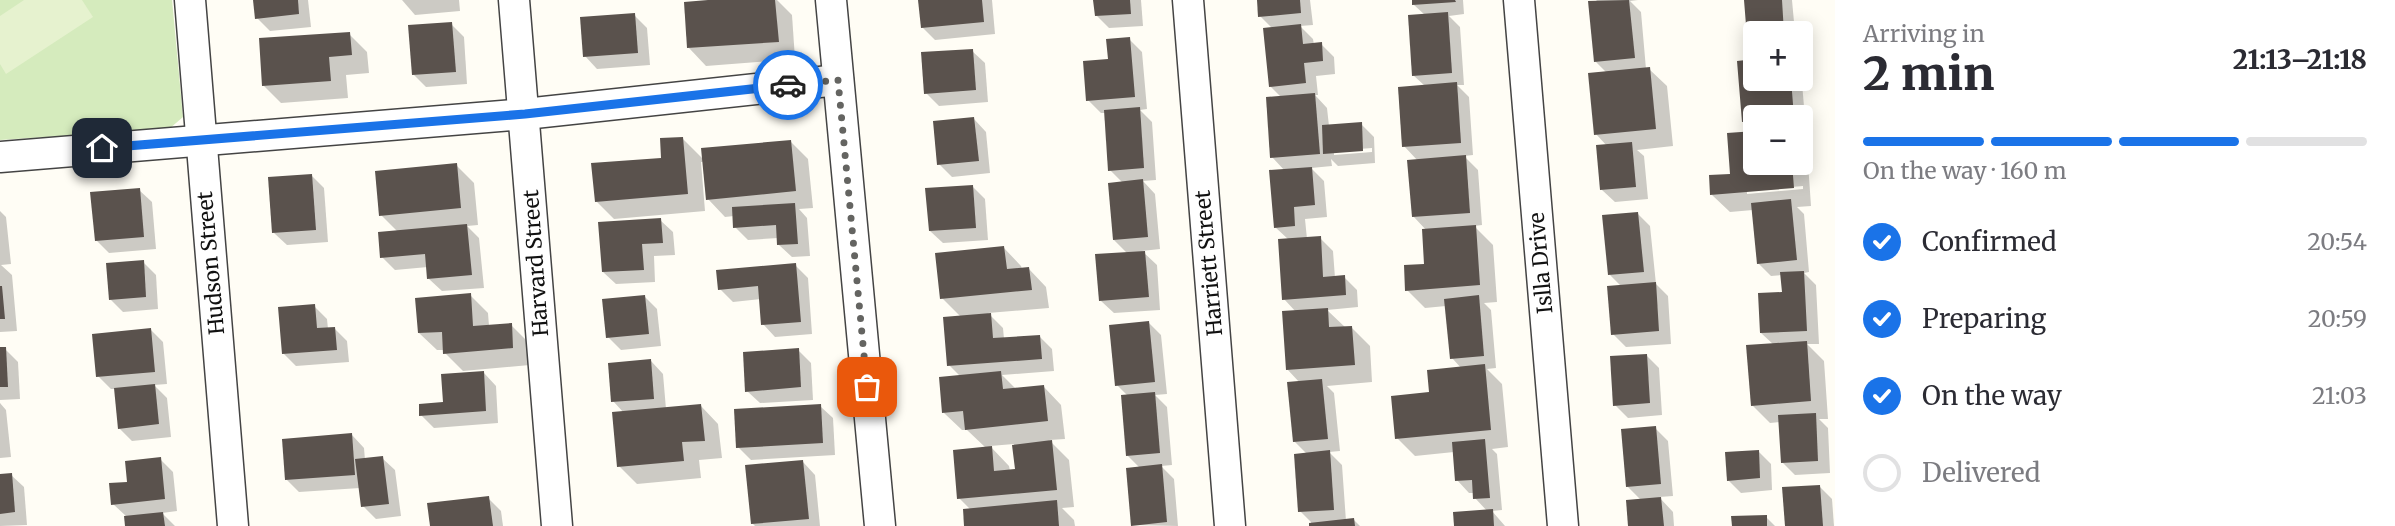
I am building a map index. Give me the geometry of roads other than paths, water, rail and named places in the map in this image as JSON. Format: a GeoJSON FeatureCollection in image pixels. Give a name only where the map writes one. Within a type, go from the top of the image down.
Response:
{"type":"FeatureCollection","features":[{"type":"Feature","properties":{"kind":"street","name":"Hudson Street"},"geometry":{"type":"LineString","coordinates":[[190,0],[233,526]]}},
{"type":"Feature","properties":{"kind":"street","name":"Harvard Street"},"geometry":{"type":"LineString","coordinates":[[514,0],[557,526]]}},
{"type":"Feature","properties":{"kind":"street"},"geometry":{"type":"LineString","coordinates":[[831,0],[880,526]]}},
{"type":"Feature","properties":{"kind":"street","name":"Harriett Street"},"geometry":{"type":"LineString","coordinates":[[1188,0],[1230,526]]}},
{"type":"Feature","properties":{"kind":"street","name":"Islla Drive"},"geometry":{"type":"LineString","coordinates":[[1519,0],[1563,526]]}},
{"type":"Feature","properties":{"kind":"street"},"geometry":{"type":"LineString","coordinates":[[0,157],[525,114],[838,80]]}}]}
